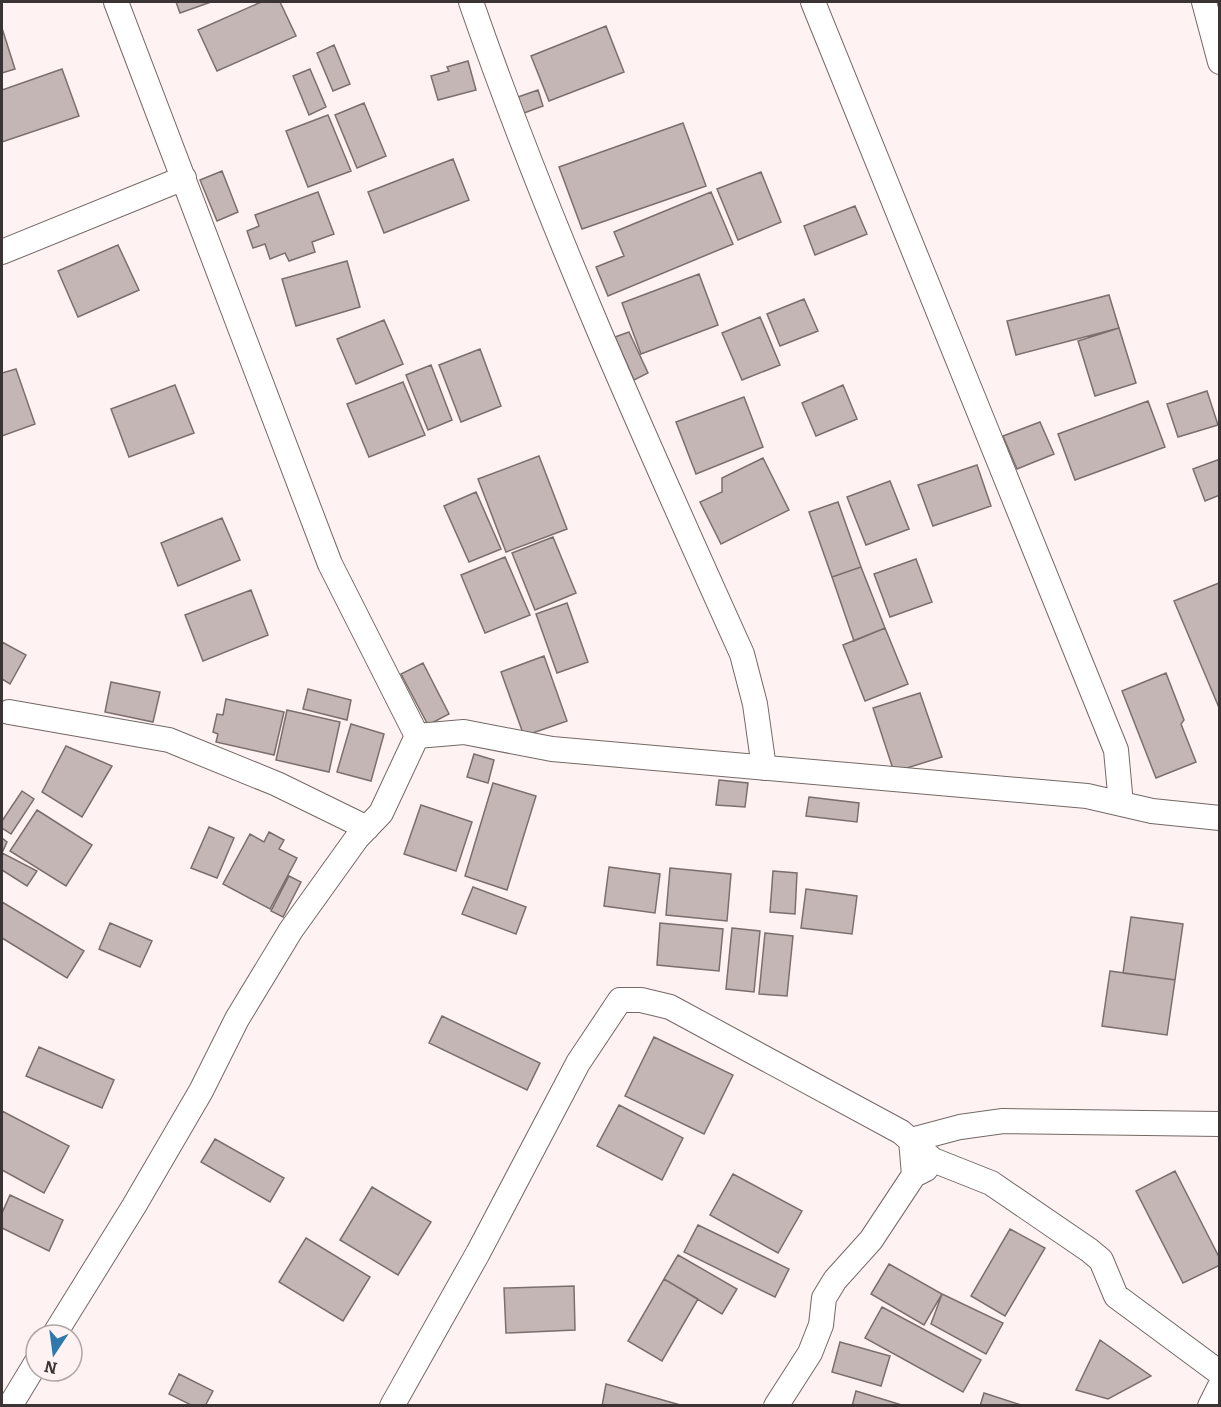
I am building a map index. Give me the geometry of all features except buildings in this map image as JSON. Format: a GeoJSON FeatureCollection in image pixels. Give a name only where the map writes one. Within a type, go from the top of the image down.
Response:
{"type":"FeatureCollection","features":[{"type":"Feature","properties":{"kind":"street"},"geometry":{"type":"LineString","coordinates":[[116,2],[330,564],[417,736]]}},
{"type":"Feature","properties":{"kind":"street"},"geometry":{"type":"LineString","coordinates":[[471,2],[502,91],[585,298],[742,654],[755,704],[764,768]]}},
{"type":"Feature","properties":{"kind":"street"},"geometry":{"type":"LineString","coordinates":[[813,2],[1116,750],[1121,804]]}},
{"type":"Feature","properties":{"kind":"street"},"geometry":{"type":"LineString","coordinates":[[1204,2],[1220,62]]}},
{"type":"Feature","properties":{"kind":"street"},"geometry":{"type":"LineString","coordinates":[[2,252],[184,178]]}},
{"type":"Feature","properties":{"kind":"street"},"geometry":{"type":"LineString","coordinates":[[4,716],[169,740],[278,784],[367,828]]}},
{"type":"Feature","properties":{"kind":"street"},"geometry":{"type":"LineString","coordinates":[[417,736],[464,732],[552,749],[1087,796],[1152,811],[1220,818]]}},
{"type":"Feature","properties":{"kind":"street"},"geometry":{"type":"LineString","coordinates":[[61,1323],[134,1206],[201,1091],[237,1019],[291,930],[357,838],[381,813],[417,736]]}},
{"type":"Feature","properties":{"kind":"street"},"geometry":{"type":"LineString","coordinates":[[392,1406],[478,1253],[578,1063],[620,1000],[641,1000],[670,1007],[901,1132],[939,1162],[991,1184],[1089,1250],[1101,1260],[1116,1296],[1220,1373]]}},
{"type":"Feature","properties":{"kind":"street"},"geometry":{"type":"LineString","coordinates":[[911,1140],[960,1127],[1003,1121],[1220,1124]]}},
{"type":"Feature","properties":{"kind":"street"},"geometry":{"type":"LineString","coordinates":[[911,1140],[914,1175]]}},
{"type":"Feature","properties":{"kind":"street"},"geometry":{"type":"LineString","coordinates":[[776,1406],[810,1353],[821,1325],[824,1298],[829,1289],[849,1262],[871,1240],[914,1175],[939,1162]]}},
{"type":"Feature","properties":{"kind":"street"},"geometry":{"type":"LineString","coordinates":[[10,1406],[24,1383]]}},
{"type":"Feature","properties":{"kind":"street"},"geometry":{"type":"LineString","coordinates":[[1210,1406],[1220,1386]]}}]}
